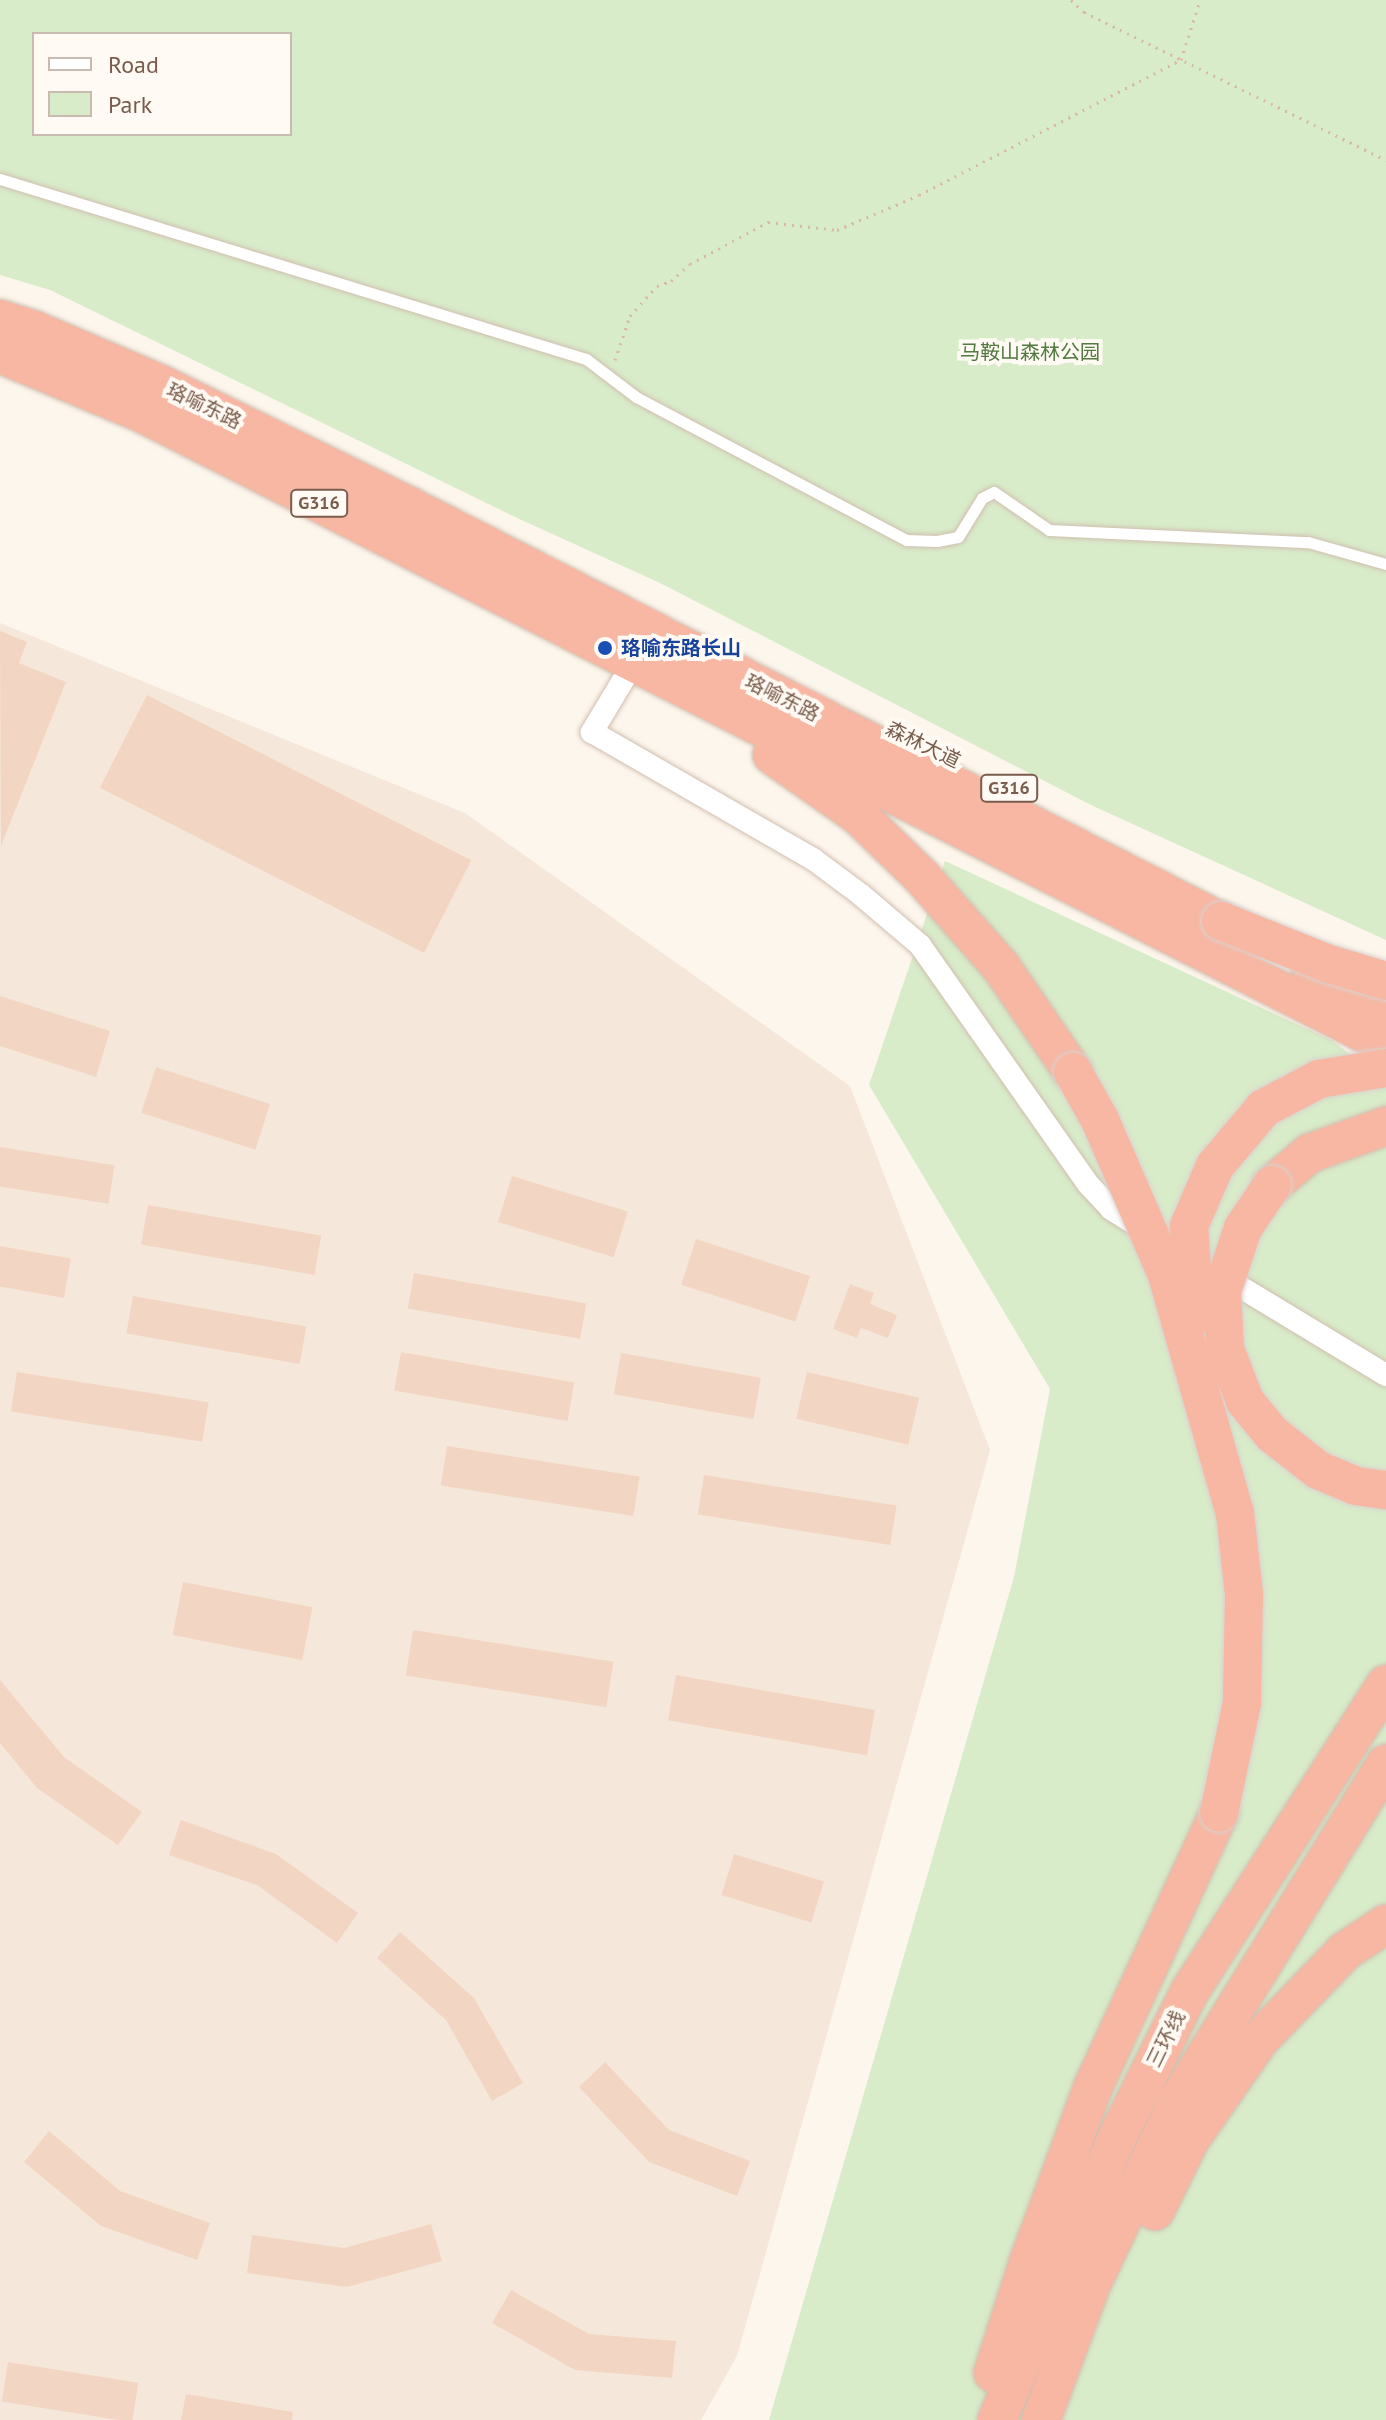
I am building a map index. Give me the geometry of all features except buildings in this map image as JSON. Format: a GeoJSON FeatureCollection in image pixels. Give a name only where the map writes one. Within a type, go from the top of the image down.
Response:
{"type":"FeatureCollection","features":[{"type":"Feature","properties":{"kind":"highway","name":"珞喻东路"},"geometry":{"type":"LineString","coordinates":[[0,319],[34,330],[160,384],[621,615],[1386,1008]]}},
{"type":"Feature","properties":{"kind":"highway","name":"珞喻东路"},"geometry":{"type":"LineString","coordinates":[[0,354],[144,414],[634,662]]}},
{"type":"Feature","properties":{"kind":"highway","name":"森林大道"},"geometry":{"type":"LineString","coordinates":[[621,615],[727,648],[1039,803],[1386,983]]}},
{"type":"Feature","properties":{"kind":"highway","name":"G316"},"geometry":{"type":"LineString","coordinates":[[634,662],[1386,1044]]}},
{"type":"Feature","properties":{"kind":"highway"},"geometry":{"type":"LineString","coordinates":[[634,662],[858,815],[922,877],[1001,967],[1073,1072],[1100,1120],[1167,1275],[1235,1513]]}},
{"type":"Feature","properties":{"kind":"highway"},"geometry":{"type":"LineString","coordinates":[[1221,921],[1386,983]]}},
{"type":"Feature","properties":{"kind":"highway"},"geometry":{"type":"LineString","coordinates":[[978,2420],[1029,2261],[1093,2087],[1219,1813],[1242,1703],[1244,1595],[1235,1513],[1195,1323],[1189,1226],[1215,1166],[1264,1108],[1319,1079],[1386,1068]]}},
{"type":"Feature","properties":{"kind":"highway"},"geometry":{"type":"LineString","coordinates":[[1386,1126],[1310,1153],[1272,1185],[1243,1228],[1222,1291],[1225,1349],[1245,1401],[1272,1434],[1318,1470],[1356,1486],[1386,1490]]}},
{"type":"Feature","properties":{"kind":"highway","name":"三环线"},"geometry":{"type":"LineString","coordinates":[[997,2420],[1116,2140],[1190,1991],[1386,1684]]}},
{"type":"Feature","properties":{"kind":"highway","name":"三环线"},"geometry":{"type":"LineString","coordinates":[[1041,2420],[1091,2285],[1179,2099],[1386,1764]]}},
{"type":"Feature","properties":{"kind":"highway"},"geometry":{"type":"LineString","coordinates":[[1051,2420],[1189,2141],[1260,2039],[1345,1951],[1386,1924]]}},
{"type":"Feature","properties":{"kind":"street"},"geometry":{"type":"LineString","coordinates":[[634,662],[592,732],[813,859],[920,945],[1088,1184],[1111,1209],[1386,1375]]}},
{"type":"Feature","properties":{"kind":"lane"},"geometry":{"type":"LineString","coordinates":[[0,179],[586,359],[636,397],[906,540],[937,541],[958,537],[982,498],[994,492],[1049,530],[1308,542],[1386,564]]}},
{"type":"Feature","properties":{"kind":"path"},"geometry":{"type":"LineString","coordinates":[[1071,0],[1084,12],[1386,160]]}},
{"type":"Feature","properties":{"kind":"path"},"geometry":{"type":"LineString","coordinates":[[610,375],[630,316],[657,286],[671,281],[690,264],[768,222],[837,230],[919,195],[1181,60],[1200,0]]}},
{"type":"Feature","properties":{"kind":"shaded area"},"geometry":{"type":"Polygon","coordinates":[[[0,623],[465,813],[850,1086],[990,1450],[737,2356],[701,2420],[0,2420],[0,623]]]}},
{"type":"Feature","properties":{"kind":"green space","name":"马鞍山森林公园"},"geometry":{"type":"Polygon","coordinates":[[[0,0],[1386,0],[1386,940],[1091,805],[660,583],[515,517],[50,290],[0,275],[0,0]]]}},
{"type":"Feature","properties":{"kind":"green space"},"geometry":{"type":"Polygon","coordinates":[[[945,861],[1331,1040],[1386,1080],[1386,2420],[769,2420],[1014,1577],[1050,1389],[869,1085],[945,861]]]}},
{"type":"Feature","properties":{"kind":"place","name":"珞喻东路长山"},"geometry":{"type":"Point","coordinates":[605,648]}}]}
